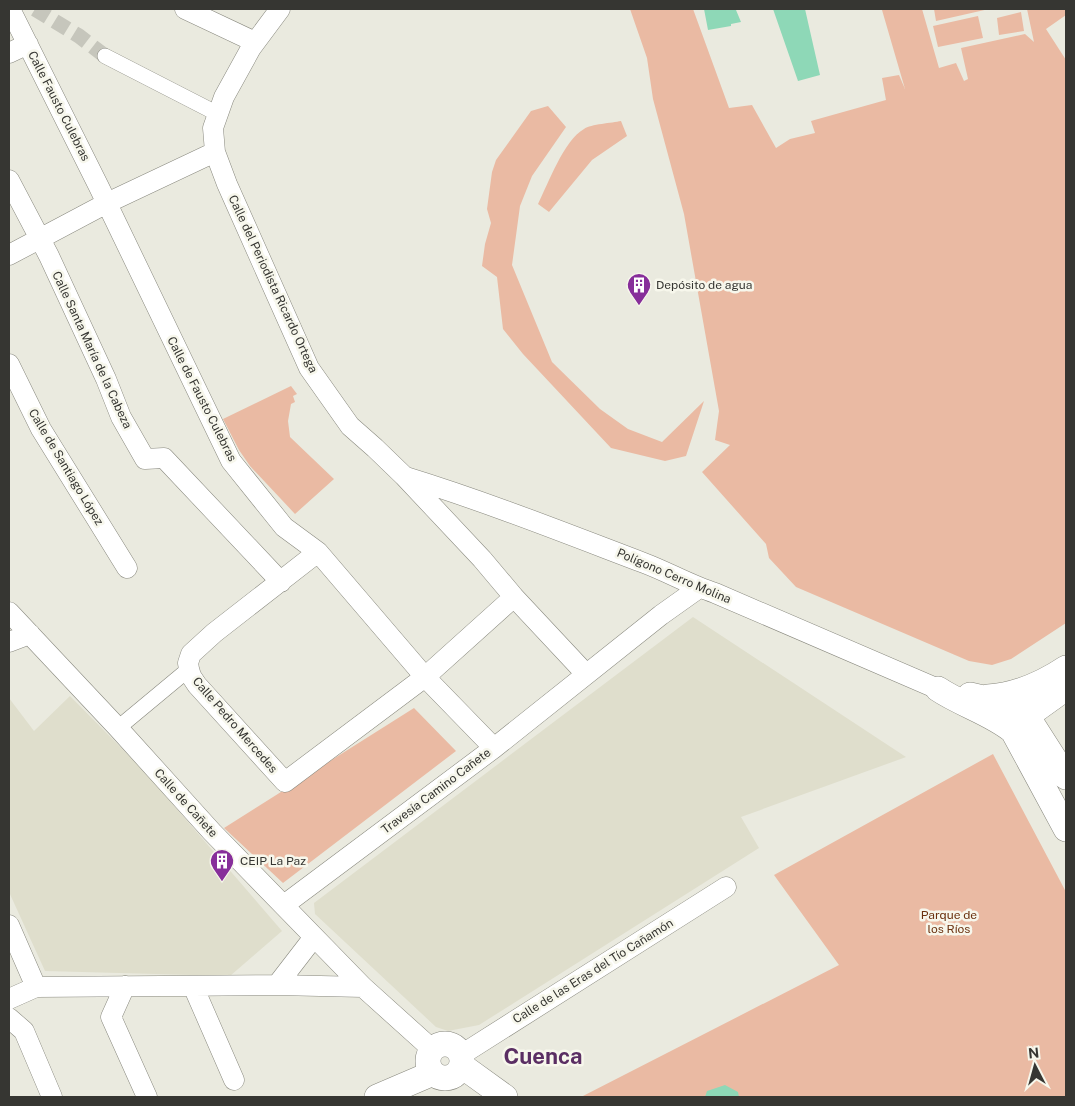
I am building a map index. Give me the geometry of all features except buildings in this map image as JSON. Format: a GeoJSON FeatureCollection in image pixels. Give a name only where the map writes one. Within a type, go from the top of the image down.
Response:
{"type":"FeatureCollection","features":[{"type":"Feature","properties":{"kind":"street","name":"Calle Fausto Culebras"},"geometry":{"type":"LineString","coordinates":[[10,9],[107,203]]}},
{"type":"Feature","properties":{"kind":"street"},"geometry":{"type":"LineString","coordinates":[[185,9],[255,42]]}},
{"type":"Feature","properties":{"kind":"street","name":"Calle del Periodista Ricardo Ortega"},"geometry":{"type":"LineString","coordinates":[[280,9],[255,42],[224,98],[213,128],[215,152],[227,184],[309,368],[350,426],[404,476],[586,674]]}},
{"type":"Feature","properties":{"kind":"street"},"geometry":{"type":"LineString","coordinates":[[9,53],[28,44]]}},
{"type":"Feature","properties":{"kind":"street"},"geometry":{"type":"LineString","coordinates":[[105,56],[218,114]]}},
{"type":"Feature","properties":{"kind":"street"},"geometry":{"type":"LineString","coordinates":[[9,255],[107,203],[215,152]]}},
{"type":"Feature","properties":{"kind":"street","name":"Calle Santa María de la Cabeza"},"geometry":{"type":"LineString","coordinates":[[9,180],[39,238],[106,379],[121,417],[146,459],[164,458],[281,582]]}},
{"type":"Feature","properties":{"kind":"street","name":"Calle de Fausto Culebras"},"geometry":{"type":"LineString","coordinates":[[107,203],[230,461],[284,526],[318,552],[425,677],[494,748]]}},
{"type":"Feature","properties":{"kind":"street","name":"Calle de Santiago López"},"geometry":{"type":"LineString","coordinates":[[9,364],[41,429],[127,568]]}},
{"type":"Feature","properties":{"kind":"street","name":"Polígono Cerro Molina"},"geometry":{"type":"LineString","coordinates":[[404,476],[476,499],[643,562],[699,588],[715,593],[938,689]]}},
{"type":"Feature","properties":{"kind":"street","name":"Calle Pedro Mercedes"},"geometry":{"type":"LineString","coordinates":[[318,552],[214,633],[191,654],[188,663],[189,669],[197,685],[285,782],[425,677]]}},
{"type":"Feature","properties":{"kind":"street","name":"Travesía Camino Cañete"},"geometry":{"type":"LineString","coordinates":[[284,905],[494,748],[661,615],[699,588]]}},
{"type":"Feature","properties":{"kind":"street"},"geometry":{"type":"LineString","coordinates":[[425,677],[514,597]]}},
{"type":"Feature","properties":{"kind":"street","name":"Calle de Cañete"},"geometry":{"type":"LineString","coordinates":[[9,612],[212,832],[433,1061]]}},
{"type":"Feature","properties":{"kind":"street"},"geometry":{"type":"LineString","coordinates":[[9,642],[30,634]]}},
{"type":"Feature","properties":{"kind":"street"},"geometry":{"type":"LineString","coordinates":[[118,728],[189,669]]}},
{"type":"Feature","properties":{"kind":"street"},"geometry":{"type":"LineString","coordinates":[[975,696],[986,697],[1006,694],[1053,681]]}},
{"type":"Feature","properties":{"kind":"street"},"geometry":{"type":"LineString","coordinates":[[1015,721],[1053,681]]}},
{"type":"Feature","properties":{"kind":"street"},"geometry":{"type":"LineString","coordinates":[[1015,721],[1026,693],[1053,681]]}},
{"type":"Feature","properties":{"kind":"street"},"geometry":{"type":"LineString","coordinates":[[938,689],[1004,703],[1015,721],[1066,829]]}},
{"type":"Feature","properties":{"kind":"street"},"geometry":{"type":"LineString","coordinates":[[938,689],[952,698],[1015,721],[1066,777]]}},
{"type":"Feature","properties":{"kind":"street","name":"Calle de las Eras del Tío Cañamón"},"geometry":{"type":"LineString","coordinates":[[461,1060],[726,887]]}},
{"type":"Feature","properties":{"kind":"street"},"geometry":{"type":"LineString","coordinates":[[9,925],[36,987]]}},
{"type":"Feature","properties":{"kind":"street"},"geometry":{"type":"LineString","coordinates":[[276,984],[314,936]]}},
{"type":"Feature","properties":{"kind":"street"},"geometry":{"type":"LineString","coordinates":[[9,1000],[36,987],[276,984],[363,987]]}},
{"type":"Feature","properties":{"kind":"street"},"geometry":{"type":"LineString","coordinates":[[125,986],[111,1017],[148,1097]]}},
{"type":"Feature","properties":{"kind":"street"},"geometry":{"type":"LineString","coordinates":[[194,986],[234,1080]]}},
{"type":"Feature","properties":{"kind":"street"},"geometry":{"type":"LineString","coordinates":[[9,1018],[24,1031],[52,1097]]}},
{"type":"Feature","properties":{"kind":"street"},"geometry":{"type":"LineString","coordinates":[[377,1097],[433,1061],[441,1078],[450,1078],[457,1073],[461,1060],[505,1097]]}},
{"type":"Feature","properties":{"kind":"shaded area"},"geometry":{"type":"Polygon","coordinates":[[[704,9],[741,9],[736,10],[741,22],[731,24],[731,26],[708,30],[704,9]]]}},
{"type":"Feature","properties":{"kind":"shaded area"},"geometry":{"type":"Polygon","coordinates":[[[773,9],[805,9],[820,75],[798,81],[773,9]]]}},
{"type":"Feature","properties":{"kind":"shaded area"},"geometry":{"type":"Polygon","coordinates":[[[693,617],[906,757],[741,817],[759,848],[479,1025],[448,1031],[436,1027],[315,914],[314,903],[693,617]]]}},
{"type":"Feature","properties":{"kind":"shaded area"},"geometry":{"type":"Polygon","coordinates":[[[70,696],[144,771],[282,931],[230,976],[45,971],[9,892],[9,698],[34,731],[70,696]]]}},
{"type":"Feature","properties":{"kind":"shaded area"},"geometry":{"type":"Polygon","coordinates":[[[725,1085],[738,1092],[739,1097],[705,1097],[707,1091],[725,1085]]]}},
{"type":"Feature","properties":{"kind":"green space"},"geometry":{"type":"Polygon","coordinates":[[[630,9],[693,9],[729,108],[752,105],[776,148],[790,139],[815,133],[811,121],[886,100],[882,78],[899,75],[905,89],[882,10],[922,9],[939,68],[956,63],[964,81],[968,79],[961,48],[1025,34],[1034,42],[1027,9],[1066,9],[1066,15],[1046,29],[1066,60],[1066,623],[1011,659],[992,665],[969,661],[796,587],[769,558],[766,544],[702,472],[730,445],[715,440],[719,411],[684,214],[653,99],[647,58],[630,9]]]}},
{"type":"Feature","properties":{"kind":"green space"},"geometry":{"type":"Polygon","coordinates":[[[934,9],[989,9],[936,21],[934,9]]]}},
{"type":"Feature","properties":{"kind":"green space"},"geometry":{"type":"Polygon","coordinates":[[[1021,12],[1024,31],[999,35],[997,18],[1021,12]]]}},
{"type":"Feature","properties":{"kind":"green space"},"geometry":{"type":"Polygon","coordinates":[[[978,16],[983,38],[938,47],[933,26],[978,16]]]}},
{"type":"Feature","properties":{"kind":"green space"},"geometry":{"type":"Polygon","coordinates":[[[548,106],[566,127],[532,176],[520,206],[512,265],[552,362],[600,409],[628,429],[662,442],[704,401],[686,456],[665,461],[611,448],[523,354],[503,329],[497,277],[482,266],[485,244],[491,223],[487,209],[492,172],[496,160],[531,111],[548,106]]]}},
{"type":"Feature","properties":{"kind":"green space"},"geometry":{"type":"Polygon","coordinates":[[[621,121],[627,136],[592,160],[549,212],[538,204],[563,152],[577,135],[591,126],[621,121]]]}},
{"type":"Feature","properties":{"kind":"green space"},"geometry":{"type":"Polygon","coordinates":[[[291,386],[297,394],[293,396],[295,402],[291,404],[288,421],[290,437],[334,479],[295,514],[250,466],[239,450],[223,419],[291,386]]]}},
{"type":"Feature","properties":{"kind":"green space"},"geometry":{"type":"Polygon","coordinates":[[[414,708],[456,751],[283,883],[224,828],[414,708]]]}},
{"type":"Feature","properties":{"kind":"green space","name":"Parque de los Ríos"},"geometry":{"type":"Polygon","coordinates":[[[993,754],[1066,892],[1066,1097],[581,1097],[839,965],[774,875],[993,754]]]}},
{"type":"Feature","properties":{"kind":"tunnel"},"geometry":{"type":"LineString","coordinates":[[35,9],[79,36],[105,56]]}},
{"type":"Feature","properties":{"kind":"place","name":"Depósito de agua"},"geometry":{"type":"Point","coordinates":[639,306]}},
{"type":"Feature","properties":{"kind":"place","name":"CEIP La Paz"},"geometry":{"type":"Point","coordinates":[222,882]}},
{"type":"Feature","properties":{"kind":"district","name":"Cuenca"},"geometry":{"type":"Point","coordinates":[543,1056]}}]}
